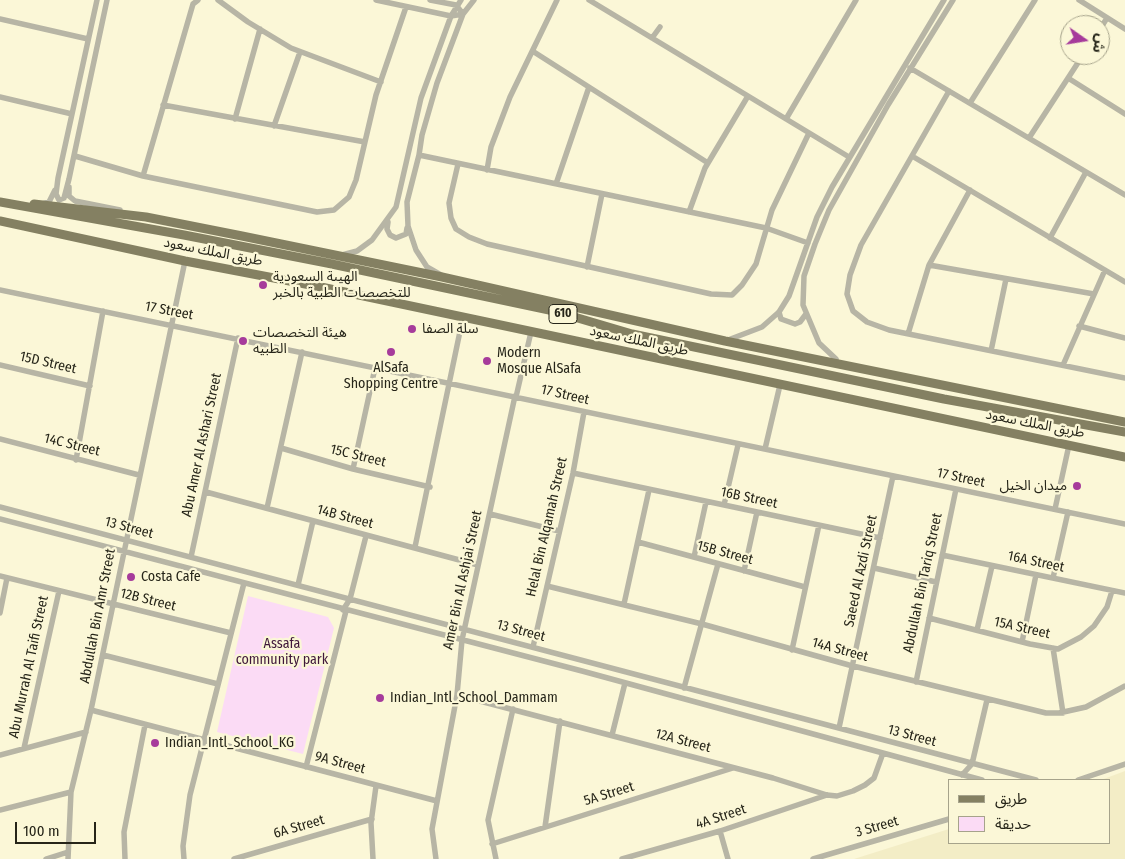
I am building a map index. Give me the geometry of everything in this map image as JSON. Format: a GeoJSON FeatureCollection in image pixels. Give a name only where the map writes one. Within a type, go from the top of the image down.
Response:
{"type":"FeatureCollection","features":[{"type":"Feature","properties":{"kind":"main road"},"geometry":{"type":"LineString","coordinates":[[0,197],[36,205],[146,217],[339,255],[725,341],[1125,422]]}},
{"type":"Feature","properties":{"kind":"main road","name":"طريق الملك سعود"},"geometry":{"type":"LineString","coordinates":[[0,202],[50,213],[184,235],[327,263],[554,311],[632,334],[944,399],[1125,432]]}},
{"type":"Feature","properties":{"kind":"main road","name":"طريق الملك سعود"},"geometry":{"type":"LineString","coordinates":[[0,221],[1125,457]]}},
{"type":"Feature","properties":{"kind":"street"},"geometry":{"type":"LineString","coordinates":[[97,0],[58,178],[56,194],[59,200],[64,198],[75,156],[107,0]]}},
{"type":"Feature","properties":{"kind":"street"},"geometry":{"type":"LineString","coordinates":[[143,176],[192,4],[198,0]]}},
{"type":"Feature","properties":{"kind":"street"},"geometry":{"type":"LineString","coordinates":[[218,0],[260,29],[300,52],[381,82]]}},
{"type":"Feature","properties":{"kind":"street"},"geometry":{"type":"LineString","coordinates":[[376,0],[451,16],[463,14]]}},
{"type":"Feature","properties":{"kind":"street"},"geometry":{"type":"LineString","coordinates":[[430,0],[459,3]]}},
{"type":"Feature","properties":{"kind":"street"},"geometry":{"type":"LineString","coordinates":[[442,277],[427,267],[416,250],[408,226],[407,202],[422,135],[437,83],[463,14],[474,0]]}},
{"type":"Feature","properties":{"kind":"street"},"geometry":{"type":"LineString","coordinates":[[487,170],[491,147],[507,106],[557,0]]}},
{"type":"Feature","properties":{"kind":"street"},"geometry":{"type":"LineString","coordinates":[[589,0],[849,157]]}},
{"type":"Feature","properties":{"kind":"street"},"geometry":{"type":"LineString","coordinates":[[786,119],[856,0]]}},
{"type":"Feature","properties":{"kind":"street"},"geometry":{"type":"LineString","coordinates":[[725,341],[762,327],[779,312],[789,296],[817,218],[849,157],[944,0]]}},
{"type":"Feature","properties":{"kind":"street"},"geometry":{"type":"LineString","coordinates":[[836,359],[819,343],[806,314],[803,304],[804,276],[829,210],[910,68],[952,0]]}},
{"type":"Feature","properties":{"kind":"street"},"geometry":{"type":"LineString","coordinates":[[970,103],[1035,0]]}},
{"type":"Feature","properties":{"kind":"street"},"geometry":{"type":"LineString","coordinates":[[1079,0],[1102,15]]}},
{"type":"Feature","properties":{"kind":"street"},"geometry":{"type":"LineString","coordinates":[[459,3],[463,14]]}},
{"type":"Feature","properties":{"kind":"street"},"geometry":{"type":"LineString","coordinates":[[339,255],[357,251],[372,240],[389,219],[396,206],[421,98],[451,16],[459,3]]}},
{"type":"Feature","properties":{"kind":"street"},"geometry":{"type":"LineString","coordinates":[[75,156],[143,176],[317,212],[334,210],[349,197],[381,82],[406,7]]}},
{"type":"Feature","properties":{"kind":"street"},"geometry":{"type":"LineString","coordinates":[[0,19],[88,39]]}},
{"type":"Feature","properties":{"kind":"street"},"geometry":{"type":"LineString","coordinates":[[1110,20],[1125,30]]}},
{"type":"Feature","properties":{"kind":"street"},"geometry":{"type":"LineString","coordinates":[[652,38],[660,27]]}},
{"type":"Feature","properties":{"kind":"street"},"geometry":{"type":"LineString","coordinates":[[235,118],[260,29]]}},
{"type":"Feature","properties":{"kind":"street"},"geometry":{"type":"LineString","coordinates":[[274,126],[300,52]]}},
{"type":"Feature","properties":{"kind":"street"},"geometry":{"type":"LineString","coordinates":[[534,52],[708,163]]}},
{"type":"Feature","properties":{"kind":"street"},"geometry":{"type":"LineString","coordinates":[[1029,138],[1076,65]]}},
{"type":"Feature","properties":{"kind":"street"},"geometry":{"type":"LineString","coordinates":[[910,68],[1125,196]]}},
{"type":"Feature","properties":{"kind":"street"},"geometry":{"type":"LineString","coordinates":[[1068,78],[1125,114]]}},
{"type":"Feature","properties":{"kind":"street"},"geometry":{"type":"LineString","coordinates":[[556,184],[589,87]]}},
{"type":"Feature","properties":{"kind":"street"},"geometry":{"type":"LineString","coordinates":[[950,91],[861,245],[850,275],[847,294],[853,311],[868,322],[890,330],[1125,378]]}},
{"type":"Feature","properties":{"kind":"street"},"geometry":{"type":"LineString","coordinates":[[689,212],[708,163],[748,96]]}},
{"type":"Feature","properties":{"kind":"street"},"geometry":{"type":"LineString","coordinates":[[0,97],[72,114]]}},
{"type":"Feature","properties":{"kind":"street"},"geometry":{"type":"LineString","coordinates":[[163,105],[365,142]]}},
{"type":"Feature","properties":{"kind":"street"},"geometry":{"type":"LineString","coordinates":[[458,164],[449,203],[456,229],[487,244],[711,294],[732,295],[742,285],[756,264],[766,228],[785,181],[809,134]]}},
{"type":"Feature","properties":{"kind":"street"},"geometry":{"type":"LineString","coordinates":[[419,155],[766,228],[808,242]]}},
{"type":"Feature","properties":{"kind":"street"},"geometry":{"type":"LineString","coordinates":[[912,156],[1125,282]]}},
{"type":"Feature","properties":{"kind":"street"},"geometry":{"type":"LineString","coordinates":[[1050,238],[1086,172]]}},
{"type":"Feature","properties":{"kind":"street"},"geometry":{"type":"LineString","coordinates":[[36,205],[49,202],[58,178]]}},
{"type":"Feature","properties":{"kind":"street"},"geometry":{"type":"LineString","coordinates":[[69,179],[69,196],[75,201],[146,217]]}},
{"type":"Feature","properties":{"kind":"street"},"geometry":{"type":"LineString","coordinates":[[908,334],[929,265],[970,190]]}},
{"type":"Feature","properties":{"kind":"street"},"geometry":{"type":"LineString","coordinates":[[587,267],[602,194]]}},
{"type":"Feature","properties":{"kind":"street"},"geometry":{"type":"LineString","coordinates":[[389,219],[387,229],[390,235],[396,238],[406,234],[408,226]]}},
{"type":"Feature","properties":{"kind":"street","name":"Abdullah Bin Amr Street"},"geometry":{"type":"LineString","coordinates":[[68,856],[71,792],[91,710],[185,261]]}},
{"type":"Feature","properties":{"kind":"street"},"geometry":{"type":"LineString","coordinates":[[929,265],[1094,294]]}},
{"type":"Feature","properties":{"kind":"street"},"geometry":{"type":"LineString","coordinates":[[1063,365],[1105,270]]}},
{"type":"Feature","properties":{"kind":"street"},"geometry":{"type":"LineString","coordinates":[[991,351],[1006,279]]}},
{"type":"Feature","properties":{"kind":"street","name":"17 Street"},"geometry":{"type":"LineString","coordinates":[[0,290],[173,324],[584,412],[1125,524]]}},
{"type":"Feature","properties":{"kind":"street"},"geometry":{"type":"LineString","coordinates":[[76,460],[103,311]]}},
{"type":"Feature","properties":{"kind":"street"},"geometry":{"type":"LineString","coordinates":[[779,312],[781,319],[795,324],[803,319],[806,314]]}},
{"type":"Feature","properties":{"kind":"street"},"geometry":{"type":"LineString","coordinates":[[415,547],[430,487],[448,383],[464,318]]}},
{"type":"Feature","properties":{"kind":"street"},"geometry":{"type":"LineString","coordinates":[[1079,326],[1125,338]]}},
{"type":"Feature","properties":{"kind":"street","name":"Amer Bin Al Ashjai Street"},"geometry":{"type":"LineString","coordinates":[[436,859],[432,829],[457,695],[462,640],[531,332]]}},
{"type":"Feature","properties":{"kind":"street","name":"Abu Amer Al Ashari Street"},"geometry":{"type":"LineString","coordinates":[[191,557],[238,338]]}},
{"type":"Feature","properties":{"kind":"street"},"geometry":{"type":"LineString","coordinates":[[267,508],[302,352]]}},
{"type":"Feature","properties":{"kind":"street","name":"15D Street"},"geometry":{"type":"LineString","coordinates":[[0,365],[90,386]]}},
{"type":"Feature","properties":{"kind":"street"},"geometry":{"type":"LineString","coordinates":[[352,469],[375,368]]}},
{"type":"Feature","properties":{"kind":"street"},"geometry":{"type":"LineString","coordinates":[[765,449],[780,385]]}},
{"type":"Feature","properties":{"kind":"street","name":"Helal Bin Alqamah Street"},"geometry":{"type":"LineString","coordinates":[[533,647],[573,473],[584,412]]}},
{"type":"Feature","properties":{"kind":"street","name":"14C Street"},"geometry":{"type":"LineString","coordinates":[[0,439],[76,460],[139,474]]}},
{"type":"Feature","properties":{"kind":"street"},"geometry":{"type":"LineString","coordinates":[[724,506],[738,444]]}},
{"type":"Feature","properties":{"kind":"street"},"geometry":{"type":"LineString","coordinates":[[1055,509],[1069,445]]}},
{"type":"Feature","properties":{"kind":"street","name":"15C Street"},"geometry":{"type":"LineString","coordinates":[[281,448],[352,469],[430,487]]}},
{"type":"Feature","properties":{"kind":"street","name":"16B Street"},"geometry":{"type":"LineString","coordinates":[[573,473],[880,538]]}},
{"type":"Feature","properties":{"kind":"street","name":"Saeed Al Azdi Street"},"geometry":{"type":"LineString","coordinates":[[839,728],[854,666],[893,476]]}},
{"type":"Feature","properties":{"kind":"street","name":"Abdullah Bin Tariq Street"},"geometry":{"type":"LineString","coordinates":[[916,682],[956,489]]}},
{"type":"Feature","properties":{"kind":"street"},"geometry":{"type":"LineString","coordinates":[[624,604],[649,490]]}},
{"type":"Feature","properties":{"kind":"street","name":"14B Street"},"geometry":{"type":"LineString","coordinates":[[206,492],[478,565]]}},
{"type":"Feature","properties":{"kind":"street"},"geometry":{"type":"LineString","coordinates":[[694,557],[706,502]]}},
{"type":"Feature","properties":{"kind":"street","name":"13 Street"},"geometry":{"type":"LineString","coordinates":[[0,507],[1028,779]]}},
{"type":"Feature","properties":{"kind":"street"},"geometry":{"type":"LineString","coordinates":[[744,571],[757,512]]}},
{"type":"Feature","properties":{"kind":"street"},"geometry":{"type":"LineString","coordinates":[[1053,578],[1068,512]]}},
{"type":"Feature","properties":{"kind":"street"},"geometry":{"type":"LineString","coordinates":[[490,514],[560,531]]}},
{"type":"Feature","properties":{"kind":"street","name":"13 Street"},"geometry":{"type":"LineString","coordinates":[[0,519],[625,683],[978,779]]}},
{"type":"Feature","properties":{"kind":"street"},"geometry":{"type":"LineString","coordinates":[[298,585],[313,521]]}},
{"type":"Feature","properties":{"kind":"street"},"geometry":{"type":"LineString","coordinates":[[792,650],[819,526]]}},
{"type":"Feature","properties":{"kind":"street"},"geometry":{"type":"LineString","coordinates":[[306,767],[344,610],[350,599],[366,536]]}},
{"type":"Feature","properties":{"kind":"street","name":"15B Street"},"geometry":{"type":"LineString","coordinates":[[638,542],[805,586]]}},
{"type":"Feature","properties":{"kind":"street","name":"16A Street"},"geometry":{"type":"LineString","coordinates":[[942,555],[1125,593]]}},
{"type":"Feature","properties":{"kind":"street"},"geometry":{"type":"LineString","coordinates":[[684,688],[718,564]]}},
{"type":"Feature","properties":{"kind":"street"},"geometry":{"type":"LineString","coordinates":[[977,630],[992,566]]}},
{"type":"Feature","properties":{"kind":"street"},"geometry":{"type":"LineString","coordinates":[[874,568],[936,582]]}},
{"type":"Feature","properties":{"kind":"street"},"geometry":{"type":"LineString","coordinates":[[1022,642],[1036,575]]}},
{"type":"Feature","properties":{"kind":"street","name":"12B Street"},"geometry":{"type":"LineString","coordinates":[[0,576],[231,633]]}},
{"type":"Feature","properties":{"kind":"street"},"geometry":{"type":"LineString","coordinates":[[0,613],[7,578]]}},
{"type":"Feature","properties":{"kind":"street"},"geometry":{"type":"LineString","coordinates":[[184,859],[182,846],[190,795],[244,583]]}},
{"type":"Feature","properties":{"kind":"street","name":"14A Street"},"geometry":{"type":"LineString","coordinates":[[547,586],[702,624],[792,650],[916,682],[1046,713],[1064,713],[1086,708],[1125,686]]}},
{"type":"Feature","properties":{"kind":"street","name":"Abu Murrah Al Taifi Street"},"geometry":{"type":"LineString","coordinates":[[24,748],[59,590]]}},
{"type":"Feature","properties":{"kind":"street","name":"15A Street"},"geometry":{"type":"LineString","coordinates":[[929,618],[1022,642],[1058,649],[1081,637],[1094,626],[1106,607],[1112,591]]}},
{"type":"Feature","properties":{"kind":"street"},"geometry":{"type":"LineString","coordinates":[[1053,648],[1064,713]]}},
{"type":"Feature","properties":{"kind":"street"},"geometry":{"type":"LineString","coordinates":[[103,654],[218,684]]}},
{"type":"Feature","properties":{"kind":"street"},"geometry":{"type":"LineString","coordinates":[[612,735],[625,683]]}},
{"type":"Feature","properties":{"kind":"street","name":"12A Street"},"geometry":{"type":"LineString","coordinates":[[457,695],[612,735],[827,795],[837,796],[853,792],[865,786],[874,778],[883,753]]}},
{"type":"Feature","properties":{"kind":"street"},"geometry":{"type":"LineString","coordinates":[[962,775],[972,764],[987,700]]}},
{"type":"Feature","properties":{"kind":"street"},"geometry":{"type":"LineString","coordinates":[[496,859],[488,820],[513,709]]}},
{"type":"Feature","properties":{"kind":"street","name":"9A Street"},"geometry":{"type":"LineString","coordinates":[[91,710],[437,801]]}},
{"type":"Feature","properties":{"kind":"street"},"geometry":{"type":"LineString","coordinates":[[545,828],[560,721]]}},
{"type":"Feature","properties":{"kind":"street"},"geometry":{"type":"LineString","coordinates":[[125,859],[124,832],[145,725]]}},
{"type":"Feature","properties":{"kind":"street"},"geometry":{"type":"LineString","coordinates":[[0,755],[86,732]]}},
{"type":"Feature","properties":{"kind":"street"},"geometry":{"type":"LineString","coordinates":[[1081,779],[1125,764]]}},
{"type":"Feature","properties":{"kind":"street","name":"5A Street"},"geometry":{"type":"LineString","coordinates":[[492,844],[734,768]]}},
{"type":"Feature","properties":{"kind":"street"},"geometry":{"type":"LineString","coordinates":[[373,859],[372,819],[376,786]]}},
{"type":"Feature","properties":{"kind":"street"},"geometry":{"type":"LineString","coordinates":[[0,810],[71,792]]}},
{"type":"Feature","properties":{"kind":"street","name":"4A Street"},"geometry":{"type":"LineString","coordinates":[[622,859],[720,831],[827,795]]}},
{"type":"Feature","properties":{"kind":"street","name":"6A Street"},"geometry":{"type":"LineString","coordinates":[[234,859],[372,819]]}},
{"type":"Feature","properties":{"kind":"street","name":"3 Street"},"geometry":{"type":"LineString","coordinates":[[813,859],[948,819]]}},
{"type":"Feature","properties":{"kind":"street"},"geometry":{"type":"LineString","coordinates":[[720,831],[728,859]]}},
{"type":"Feature","properties":{"kind":"street"},"geometry":{"type":"LineString","coordinates":[[46,859],[68,856]]}},
{"type":"Feature","properties":{"kind":"shaded area"},"geometry":{"type":"Polygon","coordinates":[[[1125,771],[1125,859],[854,859],[948,829],[948,844],[1110,844],[1110,779],[1104,779],[1125,771]]]}},
{"type":"Feature","properties":{"kind":"green space","name":"Assafa community park"},"geometry":{"type":"Polygon","coordinates":[[[248,596],[328,617],[334,628],[303,754],[217,732],[248,596]]]}},
{"type":"Feature","properties":{"kind":"place","name":"الهيىة السعودية للتخصصات الطبية بالخبر"},"geometry":{"type":"Point","coordinates":[263,285]}},
{"type":"Feature","properties":{"kind":"place","name":"سلة الصفا"},"geometry":{"type":"Point","coordinates":[412,329]}},
{"type":"Feature","properties":{"kind":"place","name":"هيئة التخصصات الطبيه"},"geometry":{"type":"Point","coordinates":[243,341]}},
{"type":"Feature","properties":{"kind":"place","name":"AlSafa Shopping Centre"},"geometry":{"type":"Point","coordinates":[391,352]}},
{"type":"Feature","properties":{"kind":"place","name":"Modern Mosque AlSafa"},"geometry":{"type":"Point","coordinates":[487,361]}},
{"type":"Feature","properties":{"kind":"place","name":"ميدان الخيل"},"geometry":{"type":"Point","coordinates":[1077,486]}},
{"type":"Feature","properties":{"kind":"place","name":"Costa Cafe"},"geometry":{"type":"Point","coordinates":[131,577]}},
{"type":"Feature","properties":{"kind":"place","name":"Indian_Intl_School_Dammam"},"geometry":{"type":"Point","coordinates":[380,698]}},
{"type":"Feature","properties":{"kind":"place","name":"Indian_Intl_School_KG"},"geometry":{"type":"Point","coordinates":[155,743]}}]}
